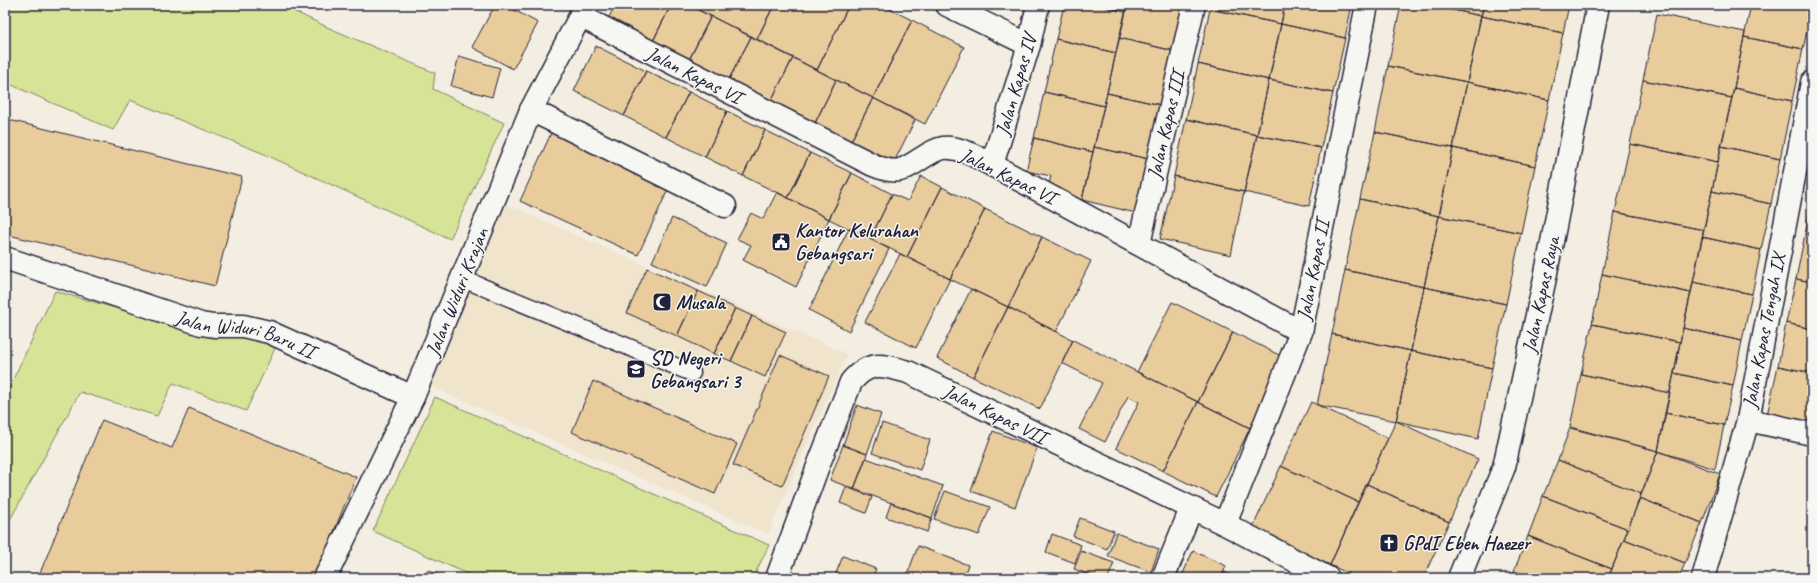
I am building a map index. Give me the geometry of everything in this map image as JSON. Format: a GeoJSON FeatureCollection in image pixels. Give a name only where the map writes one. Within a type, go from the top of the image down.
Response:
{"type":"FeatureCollection","features":[{"type":"Feature","properties":{"kind":"street"},"geometry":{"type":"LineString","coordinates":[[947,5],[1028,45]]}},
{"type":"Feature","properties":{"kind":"street","name":"Jalan Kapas IV"},"geometry":{"type":"LineString","coordinates":[[992,165],[1028,45],[1038,5]]}},
{"type":"Feature","properties":{"kind":"street","name":"Jalan Kapas III"},"geometry":{"type":"LineString","coordinates":[[1139,244],[1194,5]]}},
{"type":"Feature","properties":{"kind":"street","name":"Jalan Kapas II"},"geometry":{"type":"LineString","coordinates":[[1225,524],[1301,332],[1367,5]]}},
{"type":"Feature","properties":{"kind":"street","name":"Jalan Kapas Raya"},"geometry":{"type":"LineString","coordinates":[[1458,578],[1504,467],[1546,278],[1598,5]]}},
{"type":"Feature","properties":{"kind":"street","name":"Jalan Kapas VI"},"geometry":{"type":"LineString","coordinates":[[583,11],[872,166],[889,170],[899,170],[930,153],[944,148],[960,150],[992,165],[1301,332]]}},
{"type":"Feature","properties":{"kind":"street","name":"Jalan Widuri Krajan"},"geometry":{"type":"LineString","coordinates":[[325,578],[413,397],[463,279],[530,110],[583,11]]}},
{"type":"Feature","properties":{"kind":"street","name":"Jalan Kapas Tengah IX"},"geometry":{"type":"LineString","coordinates":[[1703,578],[1748,420],[1812,82]]}},
{"type":"Feature","properties":{"kind":"street"},"geometry":{"type":"LineString","coordinates":[[530,110],[725,206]]}},
{"type":"Feature","properties":{"kind":"street","name":"Jalan Widuri Baru II"},"geometry":{"type":"LineString","coordinates":[[5,258],[201,324],[214,326],[243,326],[269,332],[413,397]]}},
{"type":"Feature","properties":{"kind":"street","name":"Jalan Kapas VII"},"geometry":{"type":"LineString","coordinates":[[778,578],[818,466],[851,382],[860,372],[876,365],[885,365],[908,372],[1225,524],[1328,578]]}},
{"type":"Feature","properties":{"kind":"street"},"geometry":{"type":"LineString","coordinates":[[1748,420],[1812,434]]}},
{"type":"Feature","properties":{"kind":"street"},"geometry":{"type":"LineString","coordinates":[[1163,578],[1191,508]]}},
{"type":"Feature","properties":{"kind":"lane"},"geometry":{"type":"LineString","coordinates":[[463,279],[692,373]]}},
{"type":"Feature","properties":{"kind":"shaded area","name":"SD Negeri Gebangsari 3"},"geometry":{"type":"Polygon","coordinates":[[[503,203],[847,354],[768,534],[425,384],[503,203]]]}},
{"type":"Feature","properties":{"kind":"green space"},"geometry":{"type":"Polygon","coordinates":[[[5,5],[281,5],[327,27],[435,73],[433,89],[504,123],[450,239],[262,153],[130,100],[113,130],[5,82],[5,5]]]}},
{"type":"Feature","properties":{"kind":"green space"},"geometry":{"type":"Polygon","coordinates":[[[55,291],[200,332],[245,333],[277,344],[246,411],[173,383],[157,416],[80,392],[5,529],[5,389],[8,390],[55,291]]]}},
{"type":"Feature","properties":{"kind":"green space"},"geometry":{"type":"Polygon","coordinates":[[[435,397],[769,545],[753,578],[476,578],[373,531],[435,397]]]}},
{"type":"Feature","properties":{"kind":"building"},"geometry":{"type":"Polygon","coordinates":[[[495,5],[505,5],[538,23],[513,69],[472,47],[495,5]]]}},
{"type":"Feature","properties":{"kind":"building"},"geometry":{"type":"Polygon","coordinates":[[[615,5],[671,5],[653,41],[608,19],[615,5]]]}},
{"type":"Feature","properties":{"kind":"building"},"geometry":{"type":"Polygon","coordinates":[[[671,5],[688,5],[711,16],[689,60],[653,41],[671,5]]]}},
{"type":"Feature","properties":{"kind":"building"},"geometry":{"type":"Polygon","coordinates":[[[700,5],[774,5],[757,39],[698,10],[700,5]]]}},
{"type":"Feature","properties":{"kind":"building"},"geometry":{"type":"Polygon","coordinates":[[[774,5],[849,5],[817,70],[757,39],[774,5]]]}},
{"type":"Feature","properties":{"kind":"building"},"geometry":{"type":"Polygon","coordinates":[[[849,5],[881,5],[912,20],[873,98],[817,70],[849,5]]]}},
{"type":"Feature","properties":{"kind":"building"},"geometry":{"type":"Polygon","coordinates":[[[1064,5],[1096,5],[1126,12],[1116,53],[1056,39],[1064,5]]]}},
{"type":"Feature","properties":{"kind":"building"},"geometry":{"type":"Polygon","coordinates":[[[1096,5],[1127,5],[1126,12],[1096,5]]]}},
{"type":"Feature","properties":{"kind":"building"},"geometry":{"type":"Polygon","coordinates":[[[1127,5],[1185,5],[1174,51],[1119,38],[1127,5]]]}},
{"type":"Feature","properties":{"kind":"building"},"geometry":{"type":"Polygon","coordinates":[[[1211,5],[1285,5],[1281,24],[1210,9],[1211,5]]]}},
{"type":"Feature","properties":{"kind":"building"},"geometry":{"type":"Polygon","coordinates":[[[1285,5],[1352,5],[1345,38],[1281,24],[1285,5]]]}},
{"type":"Feature","properties":{"kind":"building"},"geometry":{"type":"Polygon","coordinates":[[[1401,5],[1430,5],[1481,16],[1467,82],[1388,66],[1401,5]]]}},
{"type":"Feature","properties":{"kind":"building"},"geometry":{"type":"Polygon","coordinates":[[[1430,5],[1484,5],[1481,16],[1430,5]]]}},
{"type":"Feature","properties":{"kind":"building"},"geometry":{"type":"Polygon","coordinates":[[[1484,5],[1569,5],[1563,33],[1481,16],[1484,5]]]}},
{"type":"Feature","properties":{"kind":"building"},"geometry":{"type":"Polygon","coordinates":[[[1751,5],[1798,5],[1812,8],[1803,49],[1744,37],[1751,5]]]}},
{"type":"Feature","properties":{"kind":"building"},"geometry":{"type":"Polygon","coordinates":[[[1210,9],[1281,24],[1269,80],[1198,64],[1210,9]]]}},
{"type":"Feature","properties":{"kind":"building"},"geometry":{"type":"Polygon","coordinates":[[[1657,14],[1745,32],[1732,98],[1643,80],[1657,14]]]}},
{"type":"Feature","properties":{"kind":"building"},"geometry":{"type":"Polygon","coordinates":[[[711,16],[751,37],[729,79],[689,60],[711,16]]]}},
{"type":"Feature","properties":{"kind":"building"},"geometry":{"type":"Polygon","coordinates":[[[1481,16],[1563,33],[1549,100],[1467,82],[1481,16]]]}},
{"type":"Feature","properties":{"kind":"building"},"geometry":{"type":"Polygon","coordinates":[[[912,20],[964,47],[925,124],[873,98],[912,20]]]}},
{"type":"Feature","properties":{"kind":"building"},"geometry":{"type":"Polygon","coordinates":[[[1281,24],[1345,38],[1333,93],[1269,80],[1281,24]]]}},
{"type":"Feature","properties":{"kind":"building"},"geometry":{"type":"Polygon","coordinates":[[[751,37],[793,58],[771,101],[729,79],[751,37]]]}},
{"type":"Feature","properties":{"kind":"building"},"geometry":{"type":"Polygon","coordinates":[[[1744,37],[1803,49],[1792,101],[1734,88],[1744,37]]]}},
{"type":"Feature","properties":{"kind":"building"},"geometry":{"type":"Polygon","coordinates":[[[1119,38],[1174,51],[1161,105],[1107,93],[1119,38]]]}},
{"type":"Feature","properties":{"kind":"building"},"geometry":{"type":"Polygon","coordinates":[[[1056,39],[1116,53],[1104,106],[1044,92],[1056,39]]]}},
{"type":"Feature","properties":{"kind":"building"},"geometry":{"type":"Polygon","coordinates":[[[596,46],[646,71],[624,116],[574,91],[596,46]]]}},
{"type":"Feature","properties":{"kind":"building"},"geometry":{"type":"Polygon","coordinates":[[[459,56],[500,68],[492,97],[451,86],[459,56]]]}},
{"type":"Feature","properties":{"kind":"building"},"geometry":{"type":"Polygon","coordinates":[[[793,58],[836,80],[815,123],[771,101],[793,58]]]}},
{"type":"Feature","properties":{"kind":"building"},"geometry":{"type":"Polygon","coordinates":[[[1198,64],[1269,80],[1257,135],[1186,119],[1198,64]]]}},
{"type":"Feature","properties":{"kind":"building"},"geometry":{"type":"Polygon","coordinates":[[[1388,66],[1467,82],[1453,148],[1375,132],[1388,66]]]}},
{"type":"Feature","properties":{"kind":"building"},"geometry":{"type":"Polygon","coordinates":[[[646,71],[689,92],[666,137],[624,116],[646,71]]]}},
{"type":"Feature","properties":{"kind":"building"},"geometry":{"type":"Polygon","coordinates":[[[836,80],[873,98],[851,141],[815,123],[836,80]]]}},
{"type":"Feature","properties":{"kind":"building"},"geometry":{"type":"Polygon","coordinates":[[[1269,80],[1333,93],[1321,148],[1257,135],[1269,80]]]}},
{"type":"Feature","properties":{"kind":"building"},"geometry":{"type":"Polygon","coordinates":[[[1643,80],[1732,98],[1718,162],[1630,144],[1643,80]]]}},
{"type":"Feature","properties":{"kind":"building"},"geometry":{"type":"Polygon","coordinates":[[[1467,82],[1549,100],[1535,166],[1453,148],[1467,82]]]}},
{"type":"Feature","properties":{"kind":"building"},"geometry":{"type":"Polygon","coordinates":[[[1734,88],[1792,101],[1780,159],[1721,146],[1734,88]]]}},
{"type":"Feature","properties":{"kind":"building"},"geometry":{"type":"Polygon","coordinates":[[[689,92],[727,111],[705,157],[666,137],[689,92]]]}},
{"type":"Feature","properties":{"kind":"building"},"geometry":{"type":"Polygon","coordinates":[[[1044,92],[1104,106],[1093,152],[1034,138],[1044,92]]]}},
{"type":"Feature","properties":{"kind":"building"},"geometry":{"type":"Polygon","coordinates":[[[1107,93],[1161,105],[1149,159],[1094,147],[1107,93]]]}},
{"type":"Feature","properties":{"kind":"building"},"geometry":{"type":"Polygon","coordinates":[[[873,98],[915,120],[894,162],[851,141],[873,98]]]}},
{"type":"Feature","properties":{"kind":"building"},"geometry":{"type":"Polygon","coordinates":[[[727,111],[765,130],[743,176],[705,157],[727,111]]]}},
{"type":"Feature","properties":{"kind":"building"},"geometry":{"type":"Polygon","coordinates":[[[5,119],[242,177],[215,286],[5,234],[5,119]]]}},
{"type":"Feature","properties":{"kind":"building"},"geometry":{"type":"Polygon","coordinates":[[[1186,119],[1257,135],[1244,192],[1174,176],[1186,119]]]}},
{"type":"Feature","properties":{"kind":"building"},"geometry":{"type":"Polygon","coordinates":[[[553,129],[671,183],[638,255],[520,201],[553,129]]]}},
{"type":"Feature","properties":{"kind":"building"},"geometry":{"type":"Polygon","coordinates":[[[765,130],[810,153],[788,198],[743,176],[765,130]]]}},
{"type":"Feature","properties":{"kind":"building"},"geometry":{"type":"Polygon","coordinates":[[[1375,132],[1453,148],[1439,216],[1360,199],[1375,132]]]}},
{"type":"Feature","properties":{"kind":"building"},"geometry":{"type":"Polygon","coordinates":[[[1257,135],[1321,148],[1309,206],[1244,192],[1257,135]]]}},
{"type":"Feature","properties":{"kind":"building"},"geometry":{"type":"Polygon","coordinates":[[[1034,138],[1093,152],[1082,200],[1047,192],[1051,176],[1026,171],[1034,138]]]}},
{"type":"Feature","properties":{"kind":"building"},"geometry":{"type":"Polygon","coordinates":[[[1630,144],[1718,162],[1704,230],[1615,212],[1630,144]]]}},
{"type":"Feature","properties":{"kind":"building"},"geometry":{"type":"Polygon","coordinates":[[[1721,146],[1780,159],[1771,204],[1712,191],[1721,146]]]}},
{"type":"Feature","properties":{"kind":"building"},"geometry":{"type":"Polygon","coordinates":[[[1094,147],[1149,159],[1136,213],[1082,200],[1094,147]]]}},
{"type":"Feature","properties":{"kind":"building"},"geometry":{"type":"Polygon","coordinates":[[[1453,148],[1535,166],[1521,233],[1439,216],[1453,148]]]}},
{"type":"Feature","properties":{"kind":"building"},"geometry":{"type":"Polygon","coordinates":[[[810,153],[852,173],[829,219],[788,198],[810,153]]]}},
{"type":"Feature","properties":{"kind":"building"},"geometry":{"type":"Polygon","coordinates":[[[852,173],[892,194],[870,239],[829,219],[852,173]]]}},
{"type":"Feature","properties":{"kind":"building"},"geometry":{"type":"Polygon","coordinates":[[[921,176],[942,187],[907,257],[870,239],[892,194],[908,201],[921,176]]]}},
{"type":"Feature","properties":{"kind":"building"},"geometry":{"type":"Polygon","coordinates":[[[1174,176],[1244,192],[1231,255],[1160,239],[1174,176]]]}},
{"type":"Feature","properties":{"kind":"building"},"geometry":{"type":"Polygon","coordinates":[[[942,187],[985,209],[950,279],[907,257],[942,187]]]}},
{"type":"Feature","properties":{"kind":"building"},"geometry":{"type":"Polygon","coordinates":[[[1712,191],[1771,204],[1761,250],[1702,237],[1712,191]]]}},
{"type":"Feature","properties":{"kind":"building","name":"Kantor Kelurahan Gebangsari"},"geometry":{"type":"Polygon","coordinates":[[[777,192],[829,219],[796,287],[743,260],[751,245],[737,239],[751,213],[763,219],[777,192]]]}},
{"type":"Feature","properties":{"kind":"building"},"geometry":{"type":"Polygon","coordinates":[[[1360,199],[1439,216],[1424,287],[1345,270],[1360,199]]]}},
{"type":"Feature","properties":{"kind":"building"},"geometry":{"type":"Polygon","coordinates":[[[1812,200],[1812,235],[1805,234],[1812,200]]]}},
{"type":"Feature","properties":{"kind":"building"},"geometry":{"type":"Polygon","coordinates":[[[985,209],[1042,237],[1008,307],[950,279],[985,209]]]}},
{"type":"Feature","properties":{"kind":"building"},"geometry":{"type":"Polygon","coordinates":[[[1615,212],[1704,230],[1691,293],[1602,274],[1615,212]]]}},
{"type":"Feature","properties":{"kind":"building"},"geometry":{"type":"Polygon","coordinates":[[[1439,216],[1521,233],[1506,304],[1424,287],[1439,216]]]}},
{"type":"Feature","properties":{"kind":"building"},"geometry":{"type":"Polygon","coordinates":[[[672,218],[727,243],[707,287],[652,262],[672,218]]]}},
{"type":"Feature","properties":{"kind":"building"},"geometry":{"type":"Polygon","coordinates":[[[849,228],[889,249],[849,331],[809,310],[849,228]]]}},
{"type":"Feature","properties":{"kind":"building"},"geometry":{"type":"Polygon","coordinates":[[[1805,234],[1812,235],[1812,282],[1796,279],[1805,234]]]}},
{"type":"Feature","properties":{"kind":"building"},"geometry":{"type":"Polygon","coordinates":[[[1042,237],[1091,261],[1056,332],[1008,307],[1042,237]]]}},
{"type":"Feature","properties":{"kind":"building"},"geometry":{"type":"Polygon","coordinates":[[[1702,237],[1761,250],[1752,294],[1693,282],[1702,237]]]}},
{"type":"Feature","properties":{"kind":"building"},"geometry":{"type":"Polygon","coordinates":[[[900,254],[950,279],[916,348],[865,322],[900,254]]]}},
{"type":"Feature","properties":{"kind":"building","name":"Musala"},"geometry":{"type":"Polygon","coordinates":[[[647,268],[698,291],[677,336],[627,313],[647,268]]]}},
{"type":"Feature","properties":{"kind":"building"},"geometry":{"type":"Polygon","coordinates":[[[1345,270],[1424,287],[1411,351],[1332,334],[1345,270]]]}},
{"type":"Feature","properties":{"kind":"building"},"geometry":{"type":"Polygon","coordinates":[[[1602,274],[1691,293],[1680,342],[1592,324],[1602,274]]]}},
{"type":"Feature","properties":{"kind":"building"},"geometry":{"type":"Polygon","coordinates":[[[1796,279],[1812,282],[1812,329],[1786,323],[1796,279]]]}},
{"type":"Feature","properties":{"kind":"building"},"geometry":{"type":"Polygon","coordinates":[[[1693,282],[1752,294],[1742,341],[1683,328],[1693,282]]]}},
{"type":"Feature","properties":{"kind":"building"},"geometry":{"type":"Polygon","coordinates":[[[1424,287],[1506,304],[1492,368],[1411,351],[1424,287]]]}},
{"type":"Feature","properties":{"kind":"building"},"geometry":{"type":"Polygon","coordinates":[[[971,289],[1008,307],[973,377],[937,358],[971,289]]]}},
{"type":"Feature","properties":{"kind":"building"},"geometry":{"type":"Polygon","coordinates":[[[698,291],[735,308],[714,354],[677,336],[698,291]]]}},
{"type":"Feature","properties":{"kind":"building"},"geometry":{"type":"Polygon","coordinates":[[[1172,302],[1233,332],[1198,402],[1137,372],[1172,302]]]}},
{"type":"Feature","properties":{"kind":"building"},"geometry":{"type":"Polygon","coordinates":[[[1008,307],[1073,340],[1040,409],[973,377],[1008,307]]]}},
{"type":"Feature","properties":{"kind":"building"},"geometry":{"type":"Polygon","coordinates":[[[735,308],[752,316],[731,361],[714,354],[735,308]]]}},
{"type":"Feature","properties":{"kind":"building"},"geometry":{"type":"Polygon","coordinates":[[[752,316],[786,332],[765,377],[731,361],[752,316]]]}},
{"type":"Feature","properties":{"kind":"building"},"geometry":{"type":"Polygon","coordinates":[[[1786,323],[1812,329],[1812,373],[1778,366],[1786,323]]]}},
{"type":"Feature","properties":{"kind":"building"},"geometry":{"type":"Polygon","coordinates":[[[1592,324],[1680,342],[1670,393],[1581,374],[1592,324]]]}},
{"type":"Feature","properties":{"kind":"building"},"geometry":{"type":"Polygon","coordinates":[[[1683,328],[1742,341],[1733,386],[1674,373],[1683,328]]]}},
{"type":"Feature","properties":{"kind":"building"},"geometry":{"type":"Polygon","coordinates":[[[1233,332],[1285,358],[1250,428],[1198,402],[1233,332]]]}},
{"type":"Feature","properties":{"kind":"building"},"geometry":{"type":"Polygon","coordinates":[[[1332,334],[1411,351],[1396,421],[1317,405],[1332,334]]]}},
{"type":"Feature","properties":{"kind":"building"},"geometry":{"type":"Polygon","coordinates":[[[1073,340],[1198,402],[1163,471],[1116,448],[1139,402],[1128,396],[1105,442],[1079,429],[1102,383],[1062,363],[1073,340]]]}},
{"type":"Feature","properties":{"kind":"building"},"geometry":{"type":"Polygon","coordinates":[[[1411,351],[1492,368],[1478,439],[1396,421],[1411,351]]]}},
{"type":"Feature","properties":{"kind":"building"},"geometry":{"type":"Polygon","coordinates":[[[780,355],[829,376],[782,486],[733,465],[780,355]]]}},
{"type":"Feature","properties":{"kind":"building"},"geometry":{"type":"Polygon","coordinates":[[[1778,366],[1812,373],[1812,424],[1767,415],[1778,366]]]}},
{"type":"Feature","properties":{"kind":"building"},"geometry":{"type":"Polygon","coordinates":[[[1674,373],[1733,386],[1724,425],[1665,413],[1674,373]]]}},
{"type":"Feature","properties":{"kind":"building"},"geometry":{"type":"Polygon","coordinates":[[[1581,374],[1670,393],[1658,451],[1570,427],[1581,374]]]}},
{"type":"Feature","properties":{"kind":"building"},"geometry":{"type":"Polygon","coordinates":[[[593,381],[737,444],[715,494],[572,432],[593,381]]]}},
{"type":"Feature","properties":{"kind":"building"},"geometry":{"type":"Polygon","coordinates":[[[1198,402],[1250,428],[1216,497],[1163,471],[1198,402]]]}},
{"type":"Feature","properties":{"kind":"building"},"geometry":{"type":"Polygon","coordinates":[[[1311,402],[1388,438],[1358,502],[1281,466],[1311,402]]]}},
{"type":"Feature","properties":{"kind":"building"},"geometry":{"type":"Polygon","coordinates":[[[857,405],[881,414],[867,454],[843,445],[857,405]]]}},
{"type":"Feature","properties":{"kind":"building"},"geometry":{"type":"Polygon","coordinates":[[[189,408],[356,477],[315,578],[38,578],[102,420],[172,448],[189,408]]]}},
{"type":"Feature","properties":{"kind":"building"},"geometry":{"type":"Polygon","coordinates":[[[1665,413],[1724,425],[1715,469],[1658,451],[1665,413]]]}},
{"type":"Feature","properties":{"kind":"building"},"geometry":{"type":"Polygon","coordinates":[[[1396,421],[1478,459],[1449,522],[1367,484],[1396,421]]]}},
{"type":"Feature","properties":{"kind":"building"},"geometry":{"type":"Polygon","coordinates":[[[882,423],[930,440],[920,470],[872,453],[882,423]]]}},
{"type":"Feature","properties":{"kind":"building"},"geometry":{"type":"Polygon","coordinates":[[[1570,428],[1658,451],[1641,494],[1558,460],[1570,428]]]}},
{"type":"Feature","properties":{"kind":"building"},"geometry":{"type":"Polygon","coordinates":[[[993,431],[1037,448],[1015,507],[971,491],[993,431]]]}},
{"type":"Feature","properties":{"kind":"building"},"geometry":{"type":"Polygon","coordinates":[[[843,445],[867,454],[854,489],[830,480],[843,445]]]}},
{"type":"Feature","properties":{"kind":"building"},"geometry":{"type":"Polygon","coordinates":[[[1658,451],[1720,474],[1702,523],[1640,498],[1658,451]]]}},
{"type":"Feature","properties":{"kind":"building"},"geometry":{"type":"Polygon","coordinates":[[[866,458],[943,486],[932,518],[854,489],[866,458]]]}},
{"type":"Feature","properties":{"kind":"building"},"geometry":{"type":"Polygon","coordinates":[[[1558,460],[1641,494],[1628,529],[1543,496],[1558,460]]]}},
{"type":"Feature","properties":{"kind":"building"},"geometry":{"type":"Polygon","coordinates":[[[1281,466],[1358,502],[1330,565],[1252,529],[1281,466]]]}},
{"type":"Feature","properties":{"kind":"building","name":"GPdI Eben Haezer"},"geometry":{"type":"Polygon","coordinates":[[[1367,484],[1449,522],[1423,578],[1358,578],[1330,565],[1367,484]]]}},
{"type":"Feature","properties":{"kind":"building"},"geometry":{"type":"Polygon","coordinates":[[[846,487],[872,497],[866,513],[840,503],[846,487]]]}},
{"type":"Feature","properties":{"kind":"building"},"geometry":{"type":"Polygon","coordinates":[[[945,491],[990,507],[979,535],[934,519],[945,491]]]}},
{"type":"Feature","properties":{"kind":"building"},"geometry":{"type":"Polygon","coordinates":[[[1543,496],[1628,529],[1612,569],[1528,536],[1543,496]]]}},
{"type":"Feature","properties":{"kind":"building"},"geometry":{"type":"Polygon","coordinates":[[[1640,498],[1702,523],[1685,563],[1624,539],[1640,498]]]}},
{"type":"Feature","properties":{"kind":"building"},"geometry":{"type":"Polygon","coordinates":[[[891,503],[932,518],[927,532],[886,517],[891,503]]]}},
{"type":"Feature","properties":{"kind":"building"},"geometry":{"type":"Polygon","coordinates":[[[1080,518],[1114,531],[1107,549],[1073,536],[1080,518]]]}},
{"type":"Feature","properties":{"kind":"building"},"geometry":{"type":"Polygon","coordinates":[[[1116,533],[1159,549],[1151,572],[1108,556],[1116,533]]]}},
{"type":"Feature","properties":{"kind":"building"},"geometry":{"type":"Polygon","coordinates":[[[1052,534],[1081,545],[1075,563],[1046,552],[1052,534]]]}},
{"type":"Feature","properties":{"kind":"building"},"geometry":{"type":"Polygon","coordinates":[[[1528,536],[1612,569],[1608,578],[1533,578],[1514,571],[1528,536]]]}},
{"type":"Feature","properties":{"kind":"building"},"geometry":{"type":"Polygon","coordinates":[[[1624,539],[1685,563],[1679,578],[1608,578],[1624,539]]]}},
{"type":"Feature","properties":{"kind":"building"},"geometry":{"type":"Polygon","coordinates":[[[918,546],[968,565],[963,578],[906,578],[918,546]]]}},
{"type":"Feature","properties":{"kind":"building"},"geometry":{"type":"Polygon","coordinates":[[[1081,551],[1114,563],[1108,578],[1098,578],[1074,569],[1081,551]]]}},
{"type":"Feature","properties":{"kind":"building"},"geometry":{"type":"Polygon","coordinates":[[[1193,551],[1226,566],[1221,578],[1181,578],[1193,551]]]}},
{"type":"Feature","properties":{"kind":"building"},"geometry":{"type":"Polygon","coordinates":[[[843,556],[876,569],[872,578],[834,578],[843,556]]]}},
{"type":"Feature","properties":{"kind":"building"},"geometry":{"type":"Polygon","coordinates":[[[428,570],[445,578],[424,578],[428,570]]]}},
{"type":"Feature","properties":{"kind":"building"},"geometry":{"type":"Polygon","coordinates":[[[1514,571],[1533,578],[1511,578],[1514,571]]]}},
{"type":"Feature","properties":{"kind":"building"},"geometry":{"type":"Polygon","coordinates":[[[1224,572],[1239,578],[1221,578],[1224,572]]]}},
{"type":"Feature","properties":{"kind":"place","name":"Kantor Kelurahan Gebangsari"},"geometry":{"type":"Point","coordinates":[781,242]}},
{"type":"Feature","properties":{"kind":"place","name":"Musala"},"geometry":{"type":"Point","coordinates":[662,302]}},
{"type":"Feature","properties":{"kind":"place","name":"SD Negeri Gebangsari 3"},"geometry":{"type":"Point","coordinates":[636,369]}},
{"type":"Feature","properties":{"kind":"place","name":"GPdI Eben Haezer"},"geometry":{"type":"Point","coordinates":[1389,543]}}]}
